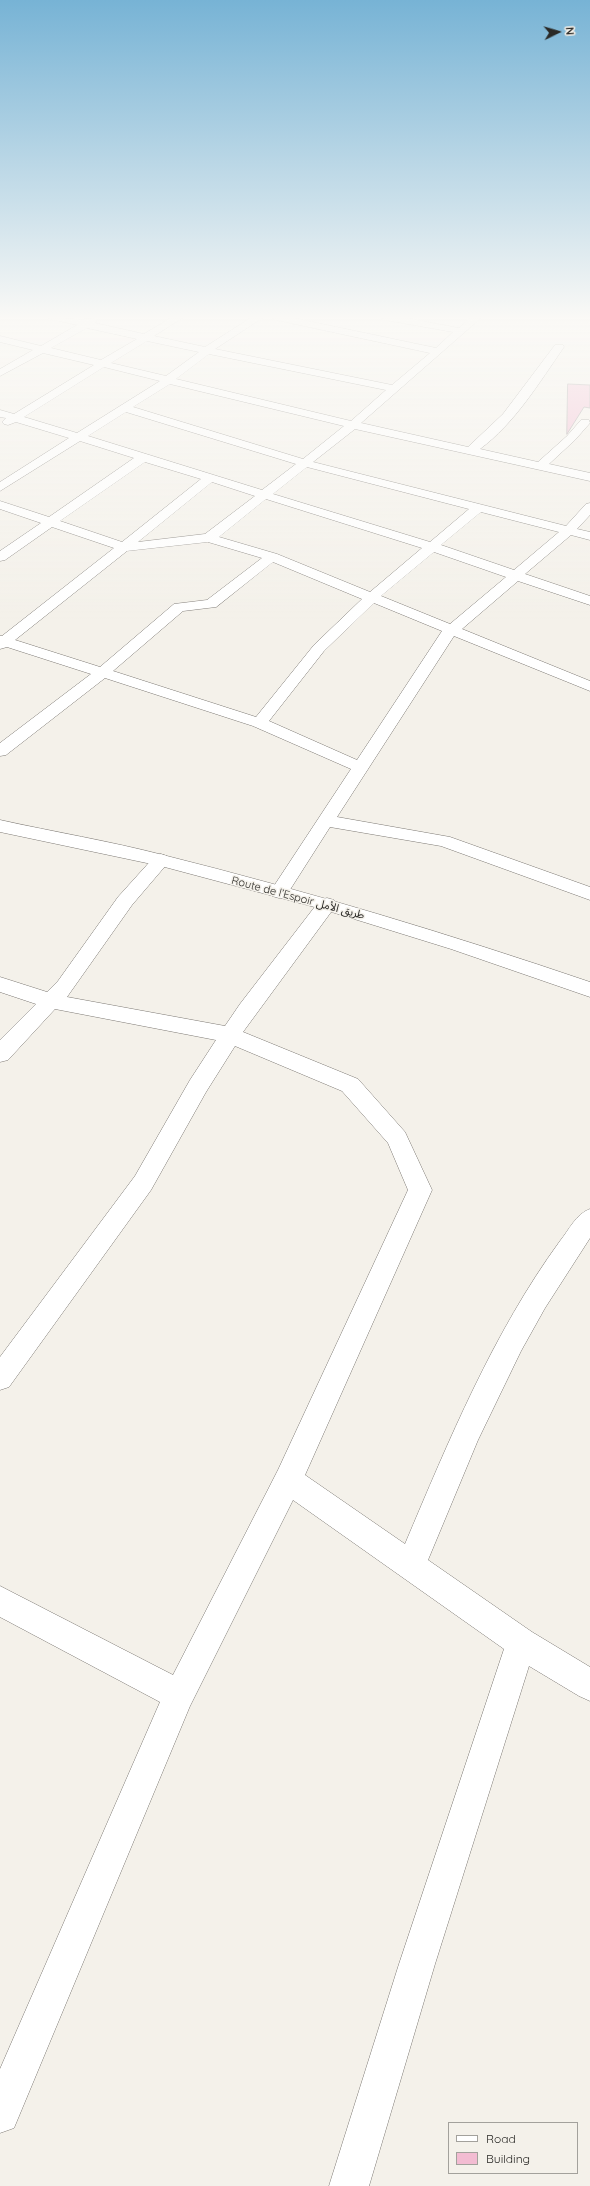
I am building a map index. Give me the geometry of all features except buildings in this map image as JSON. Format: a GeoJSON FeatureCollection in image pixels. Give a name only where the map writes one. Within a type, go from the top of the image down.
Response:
{"type":"FeatureCollection","features":[{"type":"Feature","properties":{"kind":"main road"},"geometry":{"type":"LineString","coordinates":[[0,427],[12,419]]}},
{"type":"Feature","properties":{"kind":"main road"},"geometry":{"type":"LineString","coordinates":[[22,419],[433,547],[590,601]]}},
{"type":"Feature","properties":{"kind":"main road"},"geometry":{"type":"LineString","coordinates":[[0,486],[106,419]]}},
{"type":"Feature","properties":{"kind":"main road"},"geometry":{"type":"LineString","coordinates":[[160,419],[304,463],[590,536]]}},
{"type":"Feature","properties":{"kind":"main road"},"geometry":{"type":"LineString","coordinates":[[328,419],[590,476]]}},
{"type":"Feature","properties":{"kind":"main road"},"geometry":{"type":"LineString","coordinates":[[209,538],[360,419]]}},
{"type":"Feature","properties":{"kind":"main road"},"geometry":{"type":"LineString","coordinates":[[470,451],[491,433],[503,419]]}},
{"type":"Feature","properties":{"kind":"main road"},"geometry":{"type":"LineString","coordinates":[[540,466],[585,422]]}},
{"type":"Feature","properties":{"kind":"main road"},"geometry":{"type":"LineString","coordinates":[[0,557],[144,457]]}},
{"type":"Feature","properties":{"kind":"main road"},"geometry":{"type":"LineString","coordinates":[[2,642],[125,547],[210,478]]}},
{"type":"Feature","properties":{"kind":"main road"},"geometry":{"type":"LineString","coordinates":[[0,505],[125,547],[209,538],[272,558],[450,631],[590,686]]}},
{"type":"Feature","properties":{"kind":"main road"},"geometry":{"type":"LineString","coordinates":[[279,892],[450,631],[568,531],[590,507]]}},
{"type":"Feature","properties":{"kind":"main road"},"geometry":{"type":"LineString","coordinates":[[259,723],[319,648],[371,598],[479,508]]}},
{"type":"Feature","properties":{"kind":"main road"},"geometry":{"type":"LineString","coordinates":[[0,751],[102,673],[179,607],[211,604],[272,558]]}},
{"type":"Feature","properties":{"kind":"main road"},"geometry":{"type":"LineString","coordinates":[[2,642],[259,723],[360,768]]}},
{"type":"Feature","properties":{"kind":"main road"},"geometry":{"type":"LineString","coordinates":[[325,822],[444,842],[590,894]]}},
{"type":"Feature","properties":{"kind":"main road","name":"Route de l’Espoir طريق الأمل"},"geometry":{"type":"LineString","coordinates":[[0,826],[161,860],[327,904],[458,944],[590,990]]}},
{"type":"Feature","properties":{"kind":"main road"},"geometry":{"type":"LineString","coordinates":[[0,1054],[65,986],[125,901],[161,860]]}},
{"type":"Feature","properties":{"kind":"main road"},"geometry":{"type":"LineString","coordinates":[[0,1378],[143,1183],[246,1009],[327,904]]}},
{"type":"Feature","properties":{"kind":"main road"},"geometry":{"type":"LineString","coordinates":[[0,984],[51,1001],[230,1034],[350,1085],[397,1138],[420,1190],[288,1480],[179,1695],[0,2114]]}},
{"type":"Feature","properties":{"kind":"main road"},"geometry":{"type":"LineString","coordinates":[[411,1565],[457,1453],[515,1337],[569,1247],[590,1219]]}},
{"type":"Feature","properties":{"kind":"main road"},"geometry":{"type":"LineString","coordinates":[[288,1480],[521,1643],[590,1685]]}},
{"type":"Feature","properties":{"kind":"main road"},"geometry":{"type":"LineString","coordinates":[[0,1601],[179,1695]]}},
{"type":"Feature","properties":{"kind":"main road"},"geometry":{"type":"LineString","coordinates":[[350,2186],[417,1964],[521,1643]]}}]}
